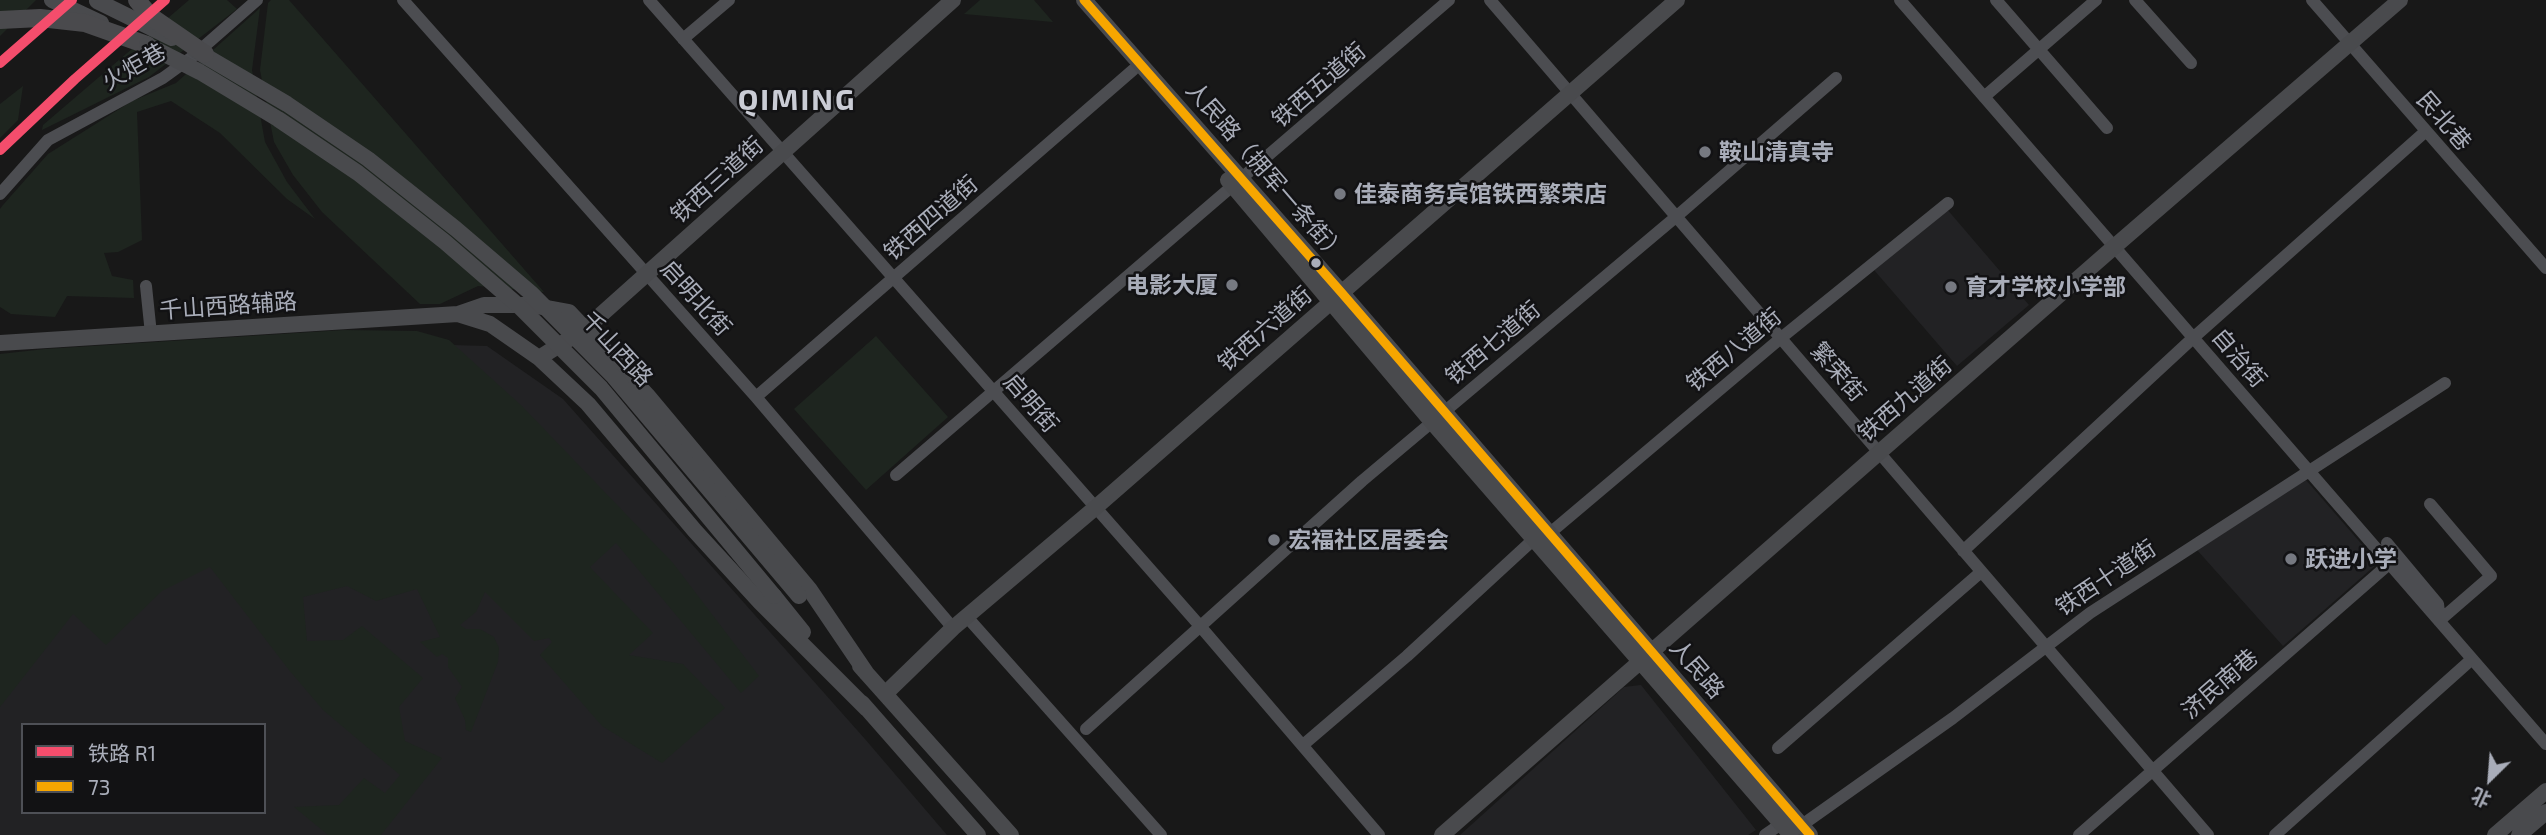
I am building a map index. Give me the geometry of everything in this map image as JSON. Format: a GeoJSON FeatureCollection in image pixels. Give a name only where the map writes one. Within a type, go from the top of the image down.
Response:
{"type":"FeatureCollection","features":[{"type":"Feature","properties":{"kind":"highway"},"geometry":{"type":"LineString","coordinates":[[137,0],[150,16],[205,54]]}},
{"type":"Feature","properties":{"kind":"highway"},"geometry":{"type":"LineString","coordinates":[[0,20],[40,18],[85,23],[147,45]]}},
{"type":"Feature","properties":{"kind":"main road","name":"千山西路"},"geometry":{"type":"LineString","coordinates":[[52,0],[200,72],[267,112],[358,173],[445,242],[520,307],[601,388],[867,709],[978,835]]}},
{"type":"Feature","properties":{"kind":"main road","name":"铁西三道街"},"geometry":{"type":"LineString","coordinates":[[540,358],[586,329],[953,0]]}},
{"type":"Feature","properties":{"kind":"main road"},"geometry":{"type":"LineString","coordinates":[[1074,0],[1133,70],[1237,182],[1438,418],[1534,539],[1646,655],[1796,830]]}},
{"type":"Feature","properties":{"kind":"main road","name":"人民路（拥军一条街）"},"geometry":{"type":"LineString","coordinates":[[1084,0],[1237,182]]}},
{"type":"Feature","properties":{"kind":"main road","name":"铁西六道街"},"geometry":{"type":"LineString","coordinates":[[885,694],[953,628],[1096,508],[1677,0]]}},
{"type":"Feature","properties":{"kind":"main road","name":"铁西九道街"},"geometry":{"type":"LineString","coordinates":[[1442,835],[2400,0]]}},
{"type":"Feature","properties":{"kind":"main road","name":"千山西路"},"geometry":{"type":"LineString","coordinates":[[96,1],[205,54],[287,104],[368,159],[532,294],[614,377],[799,596],[1011,835]]}},
{"type":"Feature","properties":{"kind":"main road"},"geometry":{"type":"LineString","coordinates":[[458,314],[484,305],[531,305],[587,315],[606,310],[604,335],[620,365]]}},
{"type":"Feature","properties":{"kind":"main road"},"geometry":{"type":"LineString","coordinates":[[569,312],[647,395],[810,590],[867,674]]}},
{"type":"Feature","properties":{"kind":"main road"},"geometry":{"type":"LineString","coordinates":[[458,314],[490,324],[540,358],[588,404],[695,531],[760,602],[867,709]]}},
{"type":"Feature","properties":{"kind":"main road","name":"千山西路辅路"},"geometry":{"type":"LineString","coordinates":[[0,343],[458,314]]}},
{"type":"Feature","properties":{"kind":"main road"},"geometry":{"type":"LineString","coordinates":[[1438,418],[1550,533]]}},
{"type":"Feature","properties":{"kind":"main road","name":"人民路"},"geometry":{"type":"LineString","coordinates":[[1550,533],[1646,655]]}},
{"type":"Feature","properties":{"kind":"main road"},"geometry":{"type":"LineString","coordinates":[[2495,835],[2546,791]]}},
{"type":"Feature","properties":{"kind":"main road"},"geometry":{"type":"LineString","coordinates":[[2519,835],[2546,812]]}},
{"type":"Feature","properties":{"kind":"street","name":"火炬巷"},"geometry":{"type":"LineString","coordinates":[[0,194],[48,140],[163,78],[192,57],[257,0]]}},
{"type":"Feature","properties":{"kind":"street","name":"启明北街"},"geometry":{"type":"LineString","coordinates":[[403,0],[756,397],[953,628]]}},
{"type":"Feature","properties":{"kind":"street","name":"启明街"},"geometry":{"type":"LineString","coordinates":[[649,0],[1096,508],[1379,835]]}},
{"type":"Feature","properties":{"kind":"street"},"geometry":{"type":"LineString","coordinates":[[683,39],[729,0]]}},
{"type":"Feature","properties":{"kind":"street","name":"铁西五道街"},"geometry":{"type":"LineString","coordinates":[[896,475],[1449,0]]}},
{"type":"Feature","properties":{"kind":"street","name":"繁荣街"},"geometry":{"type":"LineString","coordinates":[[1490,0],[2208,835]]}},
{"type":"Feature","properties":{"kind":"street","name":"自治街"},"geometry":{"type":"LineString","coordinates":[[1900,0],[2546,744]]}},
{"type":"Feature","properties":{"kind":"street"},"geometry":{"type":"LineString","coordinates":[[1996,0],[2108,128]]}},
{"type":"Feature","properties":{"kind":"street"},"geometry":{"type":"LineString","coordinates":[[1984,97],[2096,0]]}},
{"type":"Feature","properties":{"kind":"street"},"geometry":{"type":"LineString","coordinates":[[2135,0],[2191,63]]}},
{"type":"Feature","properties":{"kind":"street","name":"民北巷"},"geometry":{"type":"LineString","coordinates":[[2312,0],[2546,268]]}},
{"type":"Feature","properties":{"kind":"street","name":"铁西四道街"},"geometry":{"type":"LineString","coordinates":[[756,397],[1133,70]]}},
{"type":"Feature","properties":{"kind":"street","name":"铁西七道街"},"geometry":{"type":"LineString","coordinates":[[1087,729],[1362,481],[1836,78]]}},
{"type":"Feature","properties":{"kind":"street"},"geometry":{"type":"LineString","coordinates":[[1963,551],[2193,338],[2426,131]]}},
{"type":"Feature","properties":{"kind":"street","name":"铁西八道街"},"geometry":{"type":"LineString","coordinates":[[1550,533],[1781,338],[1948,203]]}},
{"type":"Feature","properties":{"kind":"street"},"geometry":{"type":"LineString","coordinates":[[146,286],[151,334]]}},
{"type":"Feature","properties":{"kind":"street","name":"铁西十道街"},"geometry":{"type":"LineString","coordinates":[[1765,835],[1796,830],[1953,718],[2045,646],[2133,583],[2445,383]]}},
{"type":"Feature","properties":{"kind":"street"},"geometry":{"type":"LineString","coordinates":[[2430,504],[2491,576],[2440,620]]}},
{"type":"Feature","properties":{"kind":"street"},"geometry":{"type":"LineString","coordinates":[[1303,745],[1407,656],[1534,539]]}},
{"type":"Feature","properties":{"kind":"street"},"geometry":{"type":"LineString","coordinates":[[2387,543],[2438,604],[2440,620]]}},
{"type":"Feature","properties":{"kind":"street","name":"济民南巷"},"geometry":{"type":"LineString","coordinates":[[2079,835],[2389,564]]}},
{"type":"Feature","properties":{"kind":"street"},"geometry":{"type":"LineString","coordinates":[[1778,748],[1980,572]]}},
{"type":"Feature","properties":{"kind":"street"},"geometry":{"type":"LineString","coordinates":[[967,617],[1161,835]]}},
{"type":"Feature","properties":{"kind":"street"},"geometry":{"type":"LineString","coordinates":[[2275,835],[2472,659]]}},
{"type":"Feature","properties":{"kind":"shaded area"},"geometry":{"type":"Polygon","coordinates":[[[0,0],[36,0],[0,36],[0,0]]]}},
{"type":"Feature","properties":{"kind":"shaded area"},"geometry":{"type":"Polygon","coordinates":[[[189,0],[227,0],[237,9],[149,77],[42,130],[43,125],[189,0]]]}},
{"type":"Feature","properties":{"kind":"shaded area"},"geometry":{"type":"Polygon","coordinates":[[[271,0],[289,0],[544,292],[478,286],[440,304],[420,304],[322,212],[293,175],[274,142],[260,70],[268,3],[271,0]]]}},
{"type":"Feature","properties":{"kind":"shaded area"},"geometry":{"type":"Polygon","coordinates":[[[980,0],[1034,0],[1053,22],[964,14],[980,0]]]}},
{"type":"Feature","properties":{"kind":"shaded area"},"geometry":{"type":"Polygon","coordinates":[[[260,8],[252,70],[265,142],[287,182],[315,219],[287,199],[220,133],[171,101],[137,112],[142,240],[118,252],[104,253],[112,276],[133,280],[134,298],[67,296],[55,317],[11,314],[0,307],[0,209],[3,205],[48,154],[132,101],[176,83],[260,8]]]}},
{"type":"Feature","properties":{"kind":"shaded area"},"geometry":{"type":"Polygon","coordinates":[[[23,86],[18,120],[0,138],[0,104],[23,86]]]}},
{"type":"Feature","properties":{"kind":"shaded area","name":"育才学校小学部"},"geometry":{"type":"Polygon","coordinates":[[[1946,208],[2029,305],[1957,366],[1874,270],[1946,208]]]}},
{"type":"Feature","properties":{"kind":"shaded area"},"geometry":{"type":"Polygon","coordinates":[[[344,330],[417,331],[449,340],[522,406],[673,563],[759,676],[741,693],[616,543],[590,567],[653,633],[629,655],[683,664],[725,708],[662,763],[602,726],[540,655],[552,642],[549,638],[534,641],[485,592],[476,612],[460,625],[466,629],[480,629],[494,637],[499,648],[498,662],[471,732],[466,730],[465,720],[455,698],[462,687],[448,667],[448,658],[442,654],[437,657],[420,642],[440,637],[417,589],[376,601],[347,586],[303,597],[307,641],[343,640],[362,626],[423,678],[399,707],[405,741],[442,758],[381,835],[328,835],[294,807],[339,805],[364,778],[385,793],[400,775],[323,710],[210,567],[162,591],[106,645],[73,614],[0,707],[0,354],[344,330]]]}},
{"type":"Feature","properties":{"kind":"shaded area"},"geometry":{"type":"Polygon","coordinates":[[[876,336],[948,417],[866,490],[794,409],[876,336]]]}},
{"type":"Feature","properties":{"kind":"shaded area"},"geometry":{"type":"Polygon","coordinates":[[[416,344],[487,346],[563,399],[947,835],[0,835],[0,361],[416,344]]]}},
{"type":"Feature","properties":{"kind":"shaded area","name":"跃进小学"},"geometry":{"type":"Polygon","coordinates":[[[2306,480],[2378,563],[2283,646],[2197,550],[2306,480]]]}},
{"type":"Feature","properties":{"kind":"shaded area"},"geometry":{"type":"Polygon","coordinates":[[[1641,685],[1756,830],[1748,835],[1460,835],[1624,687],[1641,685]]]}},
{"type":"Feature","properties":{"kind":"rail line","name":"R1"},"geometry":{"type":"LineString","coordinates":[[0,63],[72,0]]}},
{"type":"Feature","properties":{"kind":"rail line","name":"R1"},"geometry":{"type":"LineString","coordinates":[[0,150],[165,0]]}},
{"type":"Feature","properties":{"kind":"transit line","name":"73"},"geometry":{"type":"LineString","coordinates":[[1084,0],[1341,292],[1810,835]]}},
{"type":"Feature","properties":{"kind":"place","name":"鞍山清真寺"},"geometry":{"type":"Point","coordinates":[1705,152]}},
{"type":"Feature","properties":{"kind":"place","name":"佳泰商务宾馆铁西繁荣店"},"geometry":{"type":"Point","coordinates":[1340,194]}},
{"type":"Feature","properties":{"kind":"place","name":"电影大厦"},"geometry":{"type":"Point","coordinates":[1232,285]}},
{"type":"Feature","properties":{"kind":"place","name":"育才学校小学部"},"geometry":{"type":"Point","coordinates":[1951,287]}},
{"type":"Feature","properties":{"kind":"place","name":"宏福社区居委会"},"geometry":{"type":"Point","coordinates":[1274,540]}},
{"type":"Feature","properties":{"kind":"place","name":"跃进小学"},"geometry":{"type":"Point","coordinates":[2291,559]}},
{"type":"Feature","properties":{"kind":"district","name":"QIMING"},"geometry":{"type":"Point","coordinates":[797,100]}}]}
